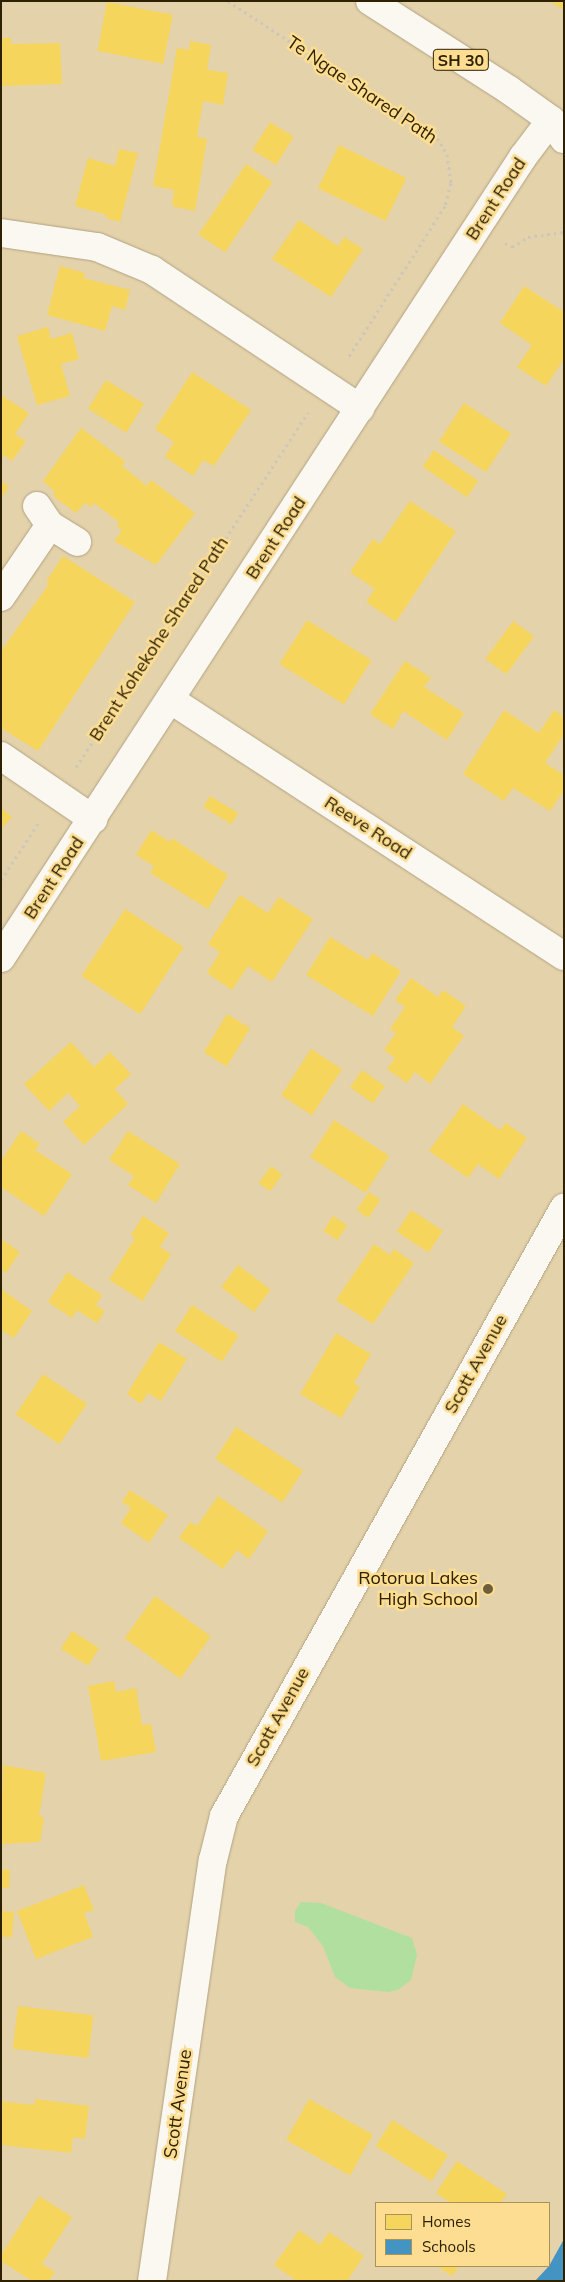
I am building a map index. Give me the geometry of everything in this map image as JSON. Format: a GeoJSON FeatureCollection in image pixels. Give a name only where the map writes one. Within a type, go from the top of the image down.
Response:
{"type":"FeatureCollection","features":[{"type":"Feature","properties":{"kind":"main road","name":"SH 30"},"geometry":{"type":"LineString","coordinates":[[370,1],[560,127]]}},
{"type":"Feature","properties":{"kind":"main road","name":"Brent Road"},"geometry":{"type":"LineString","coordinates":[[1,958],[171,700],[523,157],[560,127]]}},
{"type":"Feature","properties":{"kind":"main road"},"geometry":{"type":"LineString","coordinates":[[1,233],[96,248],[152,270],[360,408]]}},
{"type":"Feature","properties":{"kind":"main road"},"geometry":{"type":"LineString","coordinates":[[1,597],[44,516],[77,542]]}},
{"type":"Feature","properties":{"kind":"main road","name":"Reeve Road"},"geometry":{"type":"LineString","coordinates":[[171,700],[564,956]]}},
{"type":"Feature","properties":{"kind":"main road"},"geometry":{"type":"LineString","coordinates":[[1,756],[93,819]]}},
{"type":"Feature","properties":{"kind":"main road","name":"Scott Avenue"},"geometry":{"type":"LineString","coordinates":[[152,2281],[213,1860],[224,1816],[564,1208]]}},
{"type":"Feature","properties":{"kind":"path","name":"Te Ngae Shared Path"},"geometry":{"type":"LineString","coordinates":[[228,1],[437,138],[450,167],[450,195],[445,206],[342,362]]}},
{"type":"Feature","properties":{"kind":"path"},"geometry":{"type":"LineString","coordinates":[[506,244],[512,247],[528,236],[564,232]]}},
{"type":"Feature","properties":{"kind":"path","name":"Brent Kohekohe Shared Path"},"geometry":{"type":"LineString","coordinates":[[1,880],[312,406]]}},
{"type":"Feature","properties":{"kind":"green space"},"geometry":{"type":"Polygon","coordinates":[[[301,1902],[321,1903],[412,1938],[417,1955],[411,1980],[398,1990],[388,1992],[350,1988],[335,1977],[323,1946],[308,1927],[295,1922],[295,1911],[301,1902]]]}},
{"type":"Feature","properties":{"kind":"building: Homes"},"geometry":{"type":"Polygon","coordinates":[[[549,1],[564,1],[564,10],[549,1]]]}},
{"type":"Feature","properties":{"kind":"building: Homes"},"geometry":{"type":"Polygon","coordinates":[[[107,2],[173,15],[163,64],[97,51],[107,2]]]}},
{"type":"Feature","properties":{"kind":"building: Homes"},"geometry":{"type":"Polygon","coordinates":[[[1,38],[11,38],[11,44],[60,43],[62,84],[1,86],[1,38]]]}},
{"type":"Feature","properties":{"kind":"building: Homes"},"geometry":{"type":"Polygon","coordinates":[[[190,41],[211,45],[207,70],[228,73],[223,105],[203,101],[197,137],[207,139],[195,211],[172,206],[174,190],[153,186],[177,48],[189,50],[190,41]]]}},
{"type":"Feature","properties":{"kind":"building: Homes"},"geometry":{"type":"Polygon","coordinates":[[[270,122],[294,137],[276,165],[253,150],[270,122]]]}},
{"type":"Feature","properties":{"kind":"building: Homes"},"geometry":{"type":"Polygon","coordinates":[[[339,145],[406,178],[385,221],[318,188],[339,145]]]}},
{"type":"Feature","properties":{"kind":"building: Homes"},"geometry":{"type":"Polygon","coordinates":[[[119,149],[138,153],[120,222],[106,218],[107,215],[75,206],[88,158],[115,166],[119,149]]]}},
{"type":"Feature","properties":{"kind":"building: Homes"},"geometry":{"type":"Polygon","coordinates":[[[246,164],[273,182],[225,252],[198,234],[246,164]]]}},
{"type":"Feature","properties":{"kind":"building: Homes"},"geometry":{"type":"Polygon","coordinates":[[[299,220],[338,246],[344,237],[363,249],[331,297],[272,259],[299,220]]]}},
{"type":"Feature","properties":{"kind":"building: Homes"},"geometry":{"type":"Polygon","coordinates":[[[60,266],[85,273],[83,278],[130,290],[125,310],[112,306],[105,331],[47,315],[60,266]]]}},
{"type":"Feature","properties":{"kind":"building: Homes"},"geometry":{"type":"Polygon","coordinates":[[[524,286],[564,312],[564,359],[546,386],[517,367],[532,345],[500,323],[524,286]]]}},
{"type":"Feature","properties":{"kind":"building: Homes"},"geometry":{"type":"Polygon","coordinates":[[[48,327],[51,339],[72,333],[79,359],[61,364],[70,396],[37,405],[17,336],[48,327]]]}},
{"type":"Feature","properties":{"kind":"building: Homes"},"geometry":{"type":"Polygon","coordinates":[[[192,372],[251,410],[214,466],[203,460],[193,476],[165,457],[174,442],[155,429],[192,372]]]}},
{"type":"Feature","properties":{"kind":"building: Homes"},"geometry":{"type":"Polygon","coordinates":[[[106,380],[144,404],[126,433],[88,409],[106,380]]]}},
{"type":"Feature","properties":{"kind":"building: Homes"},"geometry":{"type":"Polygon","coordinates":[[[1,395],[29,413],[15,434],[26,441],[12,461],[1,454],[1,395]]]}},
{"type":"Feature","properties":{"kind":"building: Homes"},"geometry":{"type":"Polygon","coordinates":[[[464,403],[511,433],[486,472],[439,442],[464,403]]]}},
{"type":"Feature","properties":{"kind":"building: Homes"},"geometry":{"type":"Polygon","coordinates":[[[81,428],[125,461],[122,466],[147,486],[151,480],[195,513],[156,565],[114,541],[122,531],[117,526],[119,522],[94,503],[91,507],[85,503],[76,513],[53,496],[55,492],[43,481],[81,428]]]}},
{"type":"Feature","properties":{"kind":"building: Homes"},"geometry":{"type":"Polygon","coordinates":[[[434,450],[478,481],[467,497],[423,466],[434,450]]]}},
{"type":"Feature","properties":{"kind":"building: Homes"},"geometry":{"type":"Polygon","coordinates":[[[1,482],[9,486],[1,499],[1,482]]]}},
{"type":"Feature","properties":{"kind":"building: Homes"},"geometry":{"type":"Polygon","coordinates":[[[410,501],[456,531],[396,622],[366,602],[375,589],[350,572],[373,539],[380,544],[410,501]]]}},
{"type":"Feature","properties":{"kind":"building: Homes"},"geometry":{"type":"Polygon","coordinates":[[[63,556],[135,602],[38,751],[1,728],[1,651],[49,584],[46,582],[63,556]]]}},
{"type":"Feature","properties":{"kind":"building: Homes"},"geometry":{"type":"Polygon","coordinates":[[[307,620],[371,660],[344,704],[279,664],[307,620]]]}},
{"type":"Feature","properties":{"kind":"building: Homes"},"geometry":{"type":"Polygon","coordinates":[[[513,621],[534,636],[506,674],[485,659],[513,621]]]}},
{"type":"Feature","properties":{"kind":"building: Homes"},"geometry":{"type":"Polygon","coordinates":[[[405,661],[431,678],[424,687],[464,713],[447,740],[403,711],[393,729],[370,714],[405,661]]]}},
{"type":"Feature","properties":{"kind":"building: Homes"},"geometry":{"type":"Polygon","coordinates":[[[504,710],[539,733],[554,710],[564,717],[564,734],[545,763],[564,775],[564,790],[550,811],[513,788],[504,801],[463,774],[504,710]]]}},
{"type":"Feature","properties":{"kind":"building: Homes"},"geometry":{"type":"Polygon","coordinates":[[[210,796],[238,813],[232,824],[203,807],[210,796]]]}},
{"type":"Feature","properties":{"kind":"building: Homes"},"geometry":{"type":"Polygon","coordinates":[[[1,808],[12,817],[1,829],[1,808]]]}},
{"type":"Feature","properties":{"kind":"building: Homes"},"geometry":{"type":"Polygon","coordinates":[[[151,830],[170,842],[172,838],[228,875],[208,909],[150,873],[154,866],[136,855],[151,830]]]}},
{"type":"Feature","properties":{"kind":"building: Homes"},"geometry":{"type":"Polygon","coordinates":[[[240,895],[268,913],[279,897],[313,919],[272,982],[248,966],[232,990],[207,973],[220,952],[208,944],[240,895]]]}},
{"type":"Feature","properties":{"kind":"building: Homes"},"geometry":{"type":"Polygon","coordinates":[[[125,909],[184,947],[140,1014],[81,976],[125,909]]]}},
{"type":"Feature","properties":{"kind":"building: Homes"},"geometry":{"type":"Polygon","coordinates":[[[330,937],[368,960],[372,953],[401,971],[373,1016],[306,975],[330,937]]]}},
{"type":"Feature","properties":{"kind":"building: Homes"},"geometry":{"type":"Polygon","coordinates":[[[411,978],[438,997],[443,990],[466,1006],[452,1027],[464,1036],[430,1084],[415,1072],[407,1083],[387,1069],[395,1058],[384,1050],[396,1033],[390,1029],[405,1007],[395,1000],[411,978]]]}},
{"type":"Feature","properties":{"kind":"building: Homes"},"geometry":{"type":"Polygon","coordinates":[[[227,1014],[250,1028],[227,1066],[204,1053],[227,1014]]]}},
{"type":"Feature","properties":{"kind":"building: Homes"},"geometry":{"type":"Polygon","coordinates":[[[71,1042],[94,1067],[110,1052],[131,1074],[115,1089],[128,1104],[84,1145],[63,1122],[80,1106],[68,1093],[49,1111],[24,1084],[71,1042]]]}},
{"type":"Feature","properties":{"kind":"building: Homes"},"geometry":{"type":"Polygon","coordinates":[[[311,1049],[342,1069],[312,1115],[281,1095],[311,1049]]]}},
{"type":"Feature","properties":{"kind":"building: Homes"},"geometry":{"type":"Polygon","coordinates":[[[362,1070],[385,1086],[373,1103],[350,1087],[362,1070]]]}},
{"type":"Feature","properties":{"kind":"building: Homes"},"geometry":{"type":"Polygon","coordinates":[[[463,1104],[500,1130],[506,1123],[527,1138],[499,1179],[478,1164],[468,1178],[429,1151],[463,1104]]]}},
{"type":"Feature","properties":{"kind":"building: Homes"},"geometry":{"type":"Polygon","coordinates":[[[334,1120],[389,1156],[365,1193],[310,1157],[334,1120]]]}},
{"type":"Feature","properties":{"kind":"building: Homes"},"geometry":{"type":"Polygon","coordinates":[[[21,1131],[40,1144],[35,1150],[72,1174],[44,1216],[1,1187],[1,1161],[21,1131]]]}},
{"type":"Feature","properties":{"kind":"building: Homes"},"geometry":{"type":"Polygon","coordinates":[[[128,1131],[180,1164],[156,1203],[128,1185],[134,1176],[109,1160],[128,1131]]]}},
{"type":"Feature","properties":{"kind":"building: Homes"},"geometry":{"type":"Polygon","coordinates":[[[271,1166],[282,1174],[270,1191],[259,1183],[271,1166]]]}},
{"type":"Feature","properties":{"kind":"building: Homes"},"geometry":{"type":"Polygon","coordinates":[[[369,1192],[381,1200],[368,1218],[357,1210],[369,1192]]]}},
{"type":"Feature","properties":{"kind":"building: Homes"},"geometry":{"type":"Polygon","coordinates":[[[411,1210],[443,1231],[429,1253],[397,1232],[411,1210]]]}},
{"type":"Feature","properties":{"kind":"building: Homes"},"geometry":{"type":"Polygon","coordinates":[[[143,1216],[169,1233],[160,1247],[171,1254],[143,1301],[109,1280],[135,1238],[131,1235],[143,1216]]]}},
{"type":"Feature","properties":{"kind":"building: Homes"},"geometry":{"type":"Polygon","coordinates":[[[333,1216],[347,1225],[337,1240],[323,1231],[333,1216]]]}},
{"type":"Feature","properties":{"kind":"building: Homes"},"geometry":{"type":"Polygon","coordinates":[[[1,1239],[20,1252],[6,1273],[1,1269],[1,1239]]]}},
{"type":"Feature","properties":{"kind":"building: Homes"},"geometry":{"type":"Polygon","coordinates":[[[374,1244],[390,1255],[394,1249],[414,1263],[373,1324],[336,1300],[374,1244]]]}},
{"type":"Feature","properties":{"kind":"building: Homes"},"geometry":{"type":"Polygon","coordinates":[[[238,1265],[271,1290],[254,1312],[221,1287],[238,1265]]]}},
{"type":"Feature","properties":{"kind":"building: Homes"},"geometry":{"type":"Polygon","coordinates":[[[67,1272],[102,1295],[96,1305],[105,1311],[97,1323],[77,1310],[72,1318],[48,1302],[67,1272]]]}},
{"type":"Feature","properties":{"kind":"building: Homes"},"geometry":{"type":"Polygon","coordinates":[[[1,1289],[32,1311],[14,1338],[1,1330],[1,1289]]]}},
{"type":"Feature","properties":{"kind":"building: Homes"},"geometry":{"type":"Polygon","coordinates":[[[192,1305],[239,1335],[222,1361],[175,1331],[192,1305]]]}},
{"type":"Feature","properties":{"kind":"building: Homes"},"geometry":{"type":"Polygon","coordinates":[[[336,1333],[371,1354],[354,1383],[360,1387],[341,1418],[300,1394],[336,1333]]]}},
{"type":"Feature","properties":{"kind":"building: Homes"},"geometry":{"type":"Polygon","coordinates":[[[159,1342],[187,1359],[161,1401],[148,1393],[141,1404],[127,1394],[159,1342]]]}},
{"type":"Feature","properties":{"kind":"building: Homes"},"geometry":{"type":"Polygon","coordinates":[[[43,1374],[87,1404],[60,1444],[16,1415],[43,1374]]]}},
{"type":"Feature","properties":{"kind":"building: Homes"},"geometry":{"type":"Polygon","coordinates":[[[236,1427],[303,1471],[282,1502],[215,1459],[236,1427]]]}},
{"type":"Feature","properties":{"kind":"building: Homes"},"geometry":{"type":"Polygon","coordinates":[[[130,1490],[168,1515],[149,1543],[121,1523],[131,1508],[122,1502],[130,1490]]]}},
{"type":"Feature","properties":{"kind":"building: Homes"},"geometry":{"type":"Polygon","coordinates":[[[218,1496],[268,1531],[249,1559],[237,1550],[223,1569],[179,1538],[190,1522],[197,1526],[218,1496]]]}},
{"type":"Feature","properties":{"kind":"building: Homes"},"geometry":{"type":"Polygon","coordinates":[[[155,1596],[211,1637],[180,1679],[124,1638],[155,1596]]]}},
{"type":"Feature","properties":{"kind":"building: Homes"},"geometry":{"type":"Polygon","coordinates":[[[72,1631],[99,1648],[88,1666],[61,1649],[72,1631]]]}},
{"type":"Feature","properties":{"kind":"building: Homes"},"geometry":{"type":"Polygon","coordinates":[[[114,1681],[116,1692],[136,1688],[142,1725],[151,1724],[156,1752],[101,1761],[88,1686],[114,1681]]]}},
{"type":"Feature","properties":{"kind":"building: Homes"},"geometry":{"type":"Polygon","coordinates":[[[3,1765],[46,1773],[39,1816],[44,1817],[40,1842],[1,1844],[3,1765]]]}},
{"type":"Feature","properties":{"kind":"building: Homes"},"geometry":{"type":"Polygon","coordinates":[[[1,1869],[10,1870],[9,1888],[1,1888],[1,1869]]]}},
{"type":"Feature","properties":{"kind":"building: Homes"},"geometry":{"type":"Polygon","coordinates":[[[84,1885],[94,1910],[84,1913],[93,1937],[36,1959],[17,1911],[84,1885]]]}},
{"type":"Feature","properties":{"kind":"building: Homes"},"geometry":{"type":"Polygon","coordinates":[[[1,1911],[14,1912],[12,1937],[1,1937],[1,1911]]]}},
{"type":"Feature","properties":{"kind":"building: Homes"},"geometry":{"type":"Polygon","coordinates":[[[18,2006],[93,2015],[88,2058],[13,2049],[18,2006]]]}},
{"type":"Feature","properties":{"kind":"building: Homes"},"geometry":{"type":"Polygon","coordinates":[[[35,2099],[89,2106],[85,2139],[73,2137],[71,2153],[1,2145],[1,2101],[34,2105],[35,2099]]]}},
{"type":"Feature","properties":{"kind":"building: Homes"},"geometry":{"type":"Polygon","coordinates":[[[309,2099],[373,2134],[350,2175],[286,2140],[309,2099]]]}},
{"type":"Feature","properties":{"kind":"building: Homes"},"geometry":{"type":"Polygon","coordinates":[[[392,2120],[448,2155],[432,2181],[376,2146],[392,2120]]]}},
{"type":"Feature","properties":{"kind":"building: Homes"},"geometry":{"type":"Polygon","coordinates":[[[457,2161],[507,2194],[501,2202],[450,2202],[436,2193],[457,2161]]]}},
{"type":"Feature","properties":{"kind":"building: Homes"},"geometry":{"type":"Polygon","coordinates":[[[39,2196],[72,2217],[42,2264],[55,2272],[49,2281],[32,2281],[1,2261],[1,2255],[39,2196]]]}},
{"type":"Feature","properties":{"kind":"building: Homes"},"geometry":{"type":"Polygon","coordinates":[[[299,2230],[320,2245],[329,2232],[364,2256],[347,2281],[297,2281],[274,2265],[299,2230]]]}},
{"type":"Feature","properties":{"kind":"building: Homes"},"geometry":{"type":"Polygon","coordinates":[[[438,2267],[458,2267],[452,2276],[438,2267]]]}},
{"type":"Feature","properties":{"kind":"building: Schools"},"geometry":{"type":"Polygon","coordinates":[[[564,2239],[564,2281],[535,2281],[550,2267],[564,2239]]]}},
{"type":"Feature","properties":{"kind":"place","name":"Rotorua Lakes High School"},"geometry":{"type":"Point","coordinates":[488,1589]}}]}
